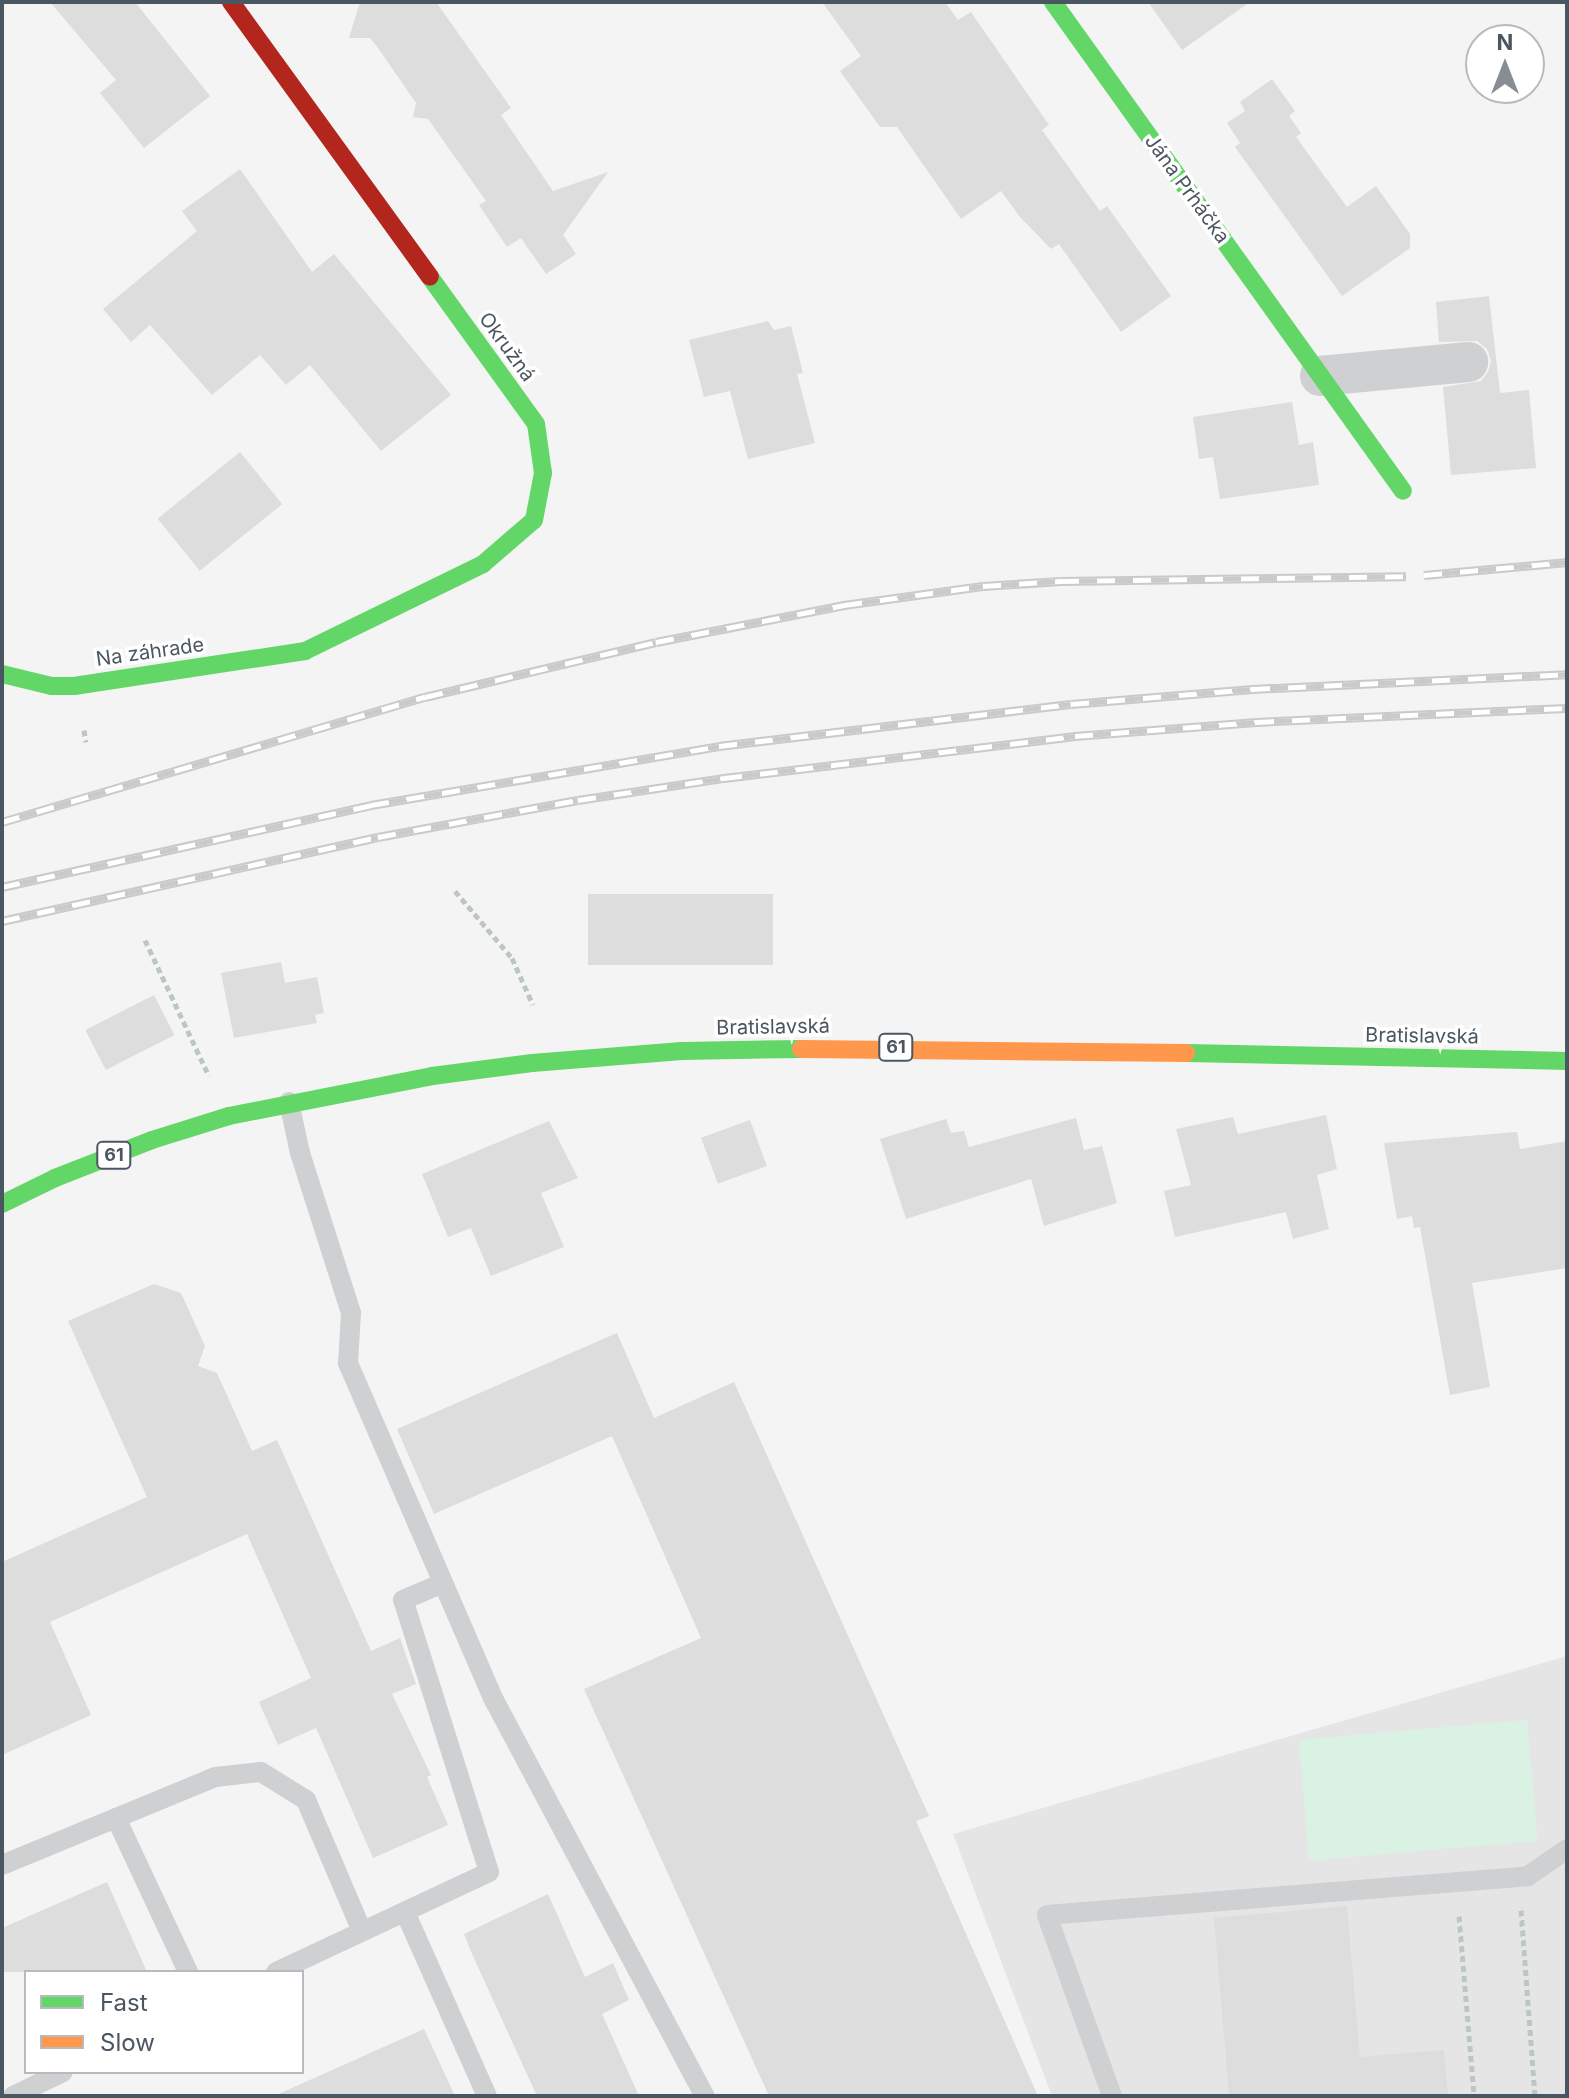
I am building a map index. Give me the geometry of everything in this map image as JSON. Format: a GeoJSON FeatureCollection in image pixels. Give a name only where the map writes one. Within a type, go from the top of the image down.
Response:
{"type":"FeatureCollection","features":[{"type":"Feature","properties":{"kind":"street","name":"Okružná"},"geometry":{"type":"LineString","coordinates":[[231,2],[536,424],[543,473],[534,520],[483,564],[305,651]]}},
{"type":"Feature","properties":{"kind":"street","name":"Jána Prháčka"},"geometry":{"type":"LineString","coordinates":[[1053,2],[1403,491]]}},
{"type":"Feature","properties":{"kind":"street"},"geometry":{"type":"LineString","coordinates":[[1320,376],[1468,362]]}},
{"type":"Feature","properties":{"kind":"street","name":"Na záhrade"},"geometry":{"type":"LineString","coordinates":[[2,674],[52,686],[74,686],[305,651]]}},
{"type":"Feature","properties":{"kind":"street","name":"Bratislavská"},"geometry":{"type":"LineString","coordinates":[[2,1204],[83,1167],[229,1116],[289,1102],[432,1076],[682,1051],[876,1047],[1567,1061]]}},
{"type":"Feature","properties":{"kind":"lane"},"geometry":{"type":"LineString","coordinates":[[289,1102],[300,1153],[351,1313],[348,1363],[493,1698],[705,2096]]}},
{"type":"Feature","properties":{"kind":"lane"},"geometry":{"type":"LineString","coordinates":[[280,1970],[489,1872],[403,1600],[443,1583]]}},
{"type":"Feature","properties":{"kind":"lane"},"geometry":{"type":"LineString","coordinates":[[2,1865],[215,1777],[261,1772],[306,1800],[362,1931]]}},
{"type":"Feature","properties":{"kind":"lane"},"geometry":{"type":"LineString","coordinates":[[116,1818],[187,1970]]}},
{"type":"Feature","properties":{"kind":"lane"},"geometry":{"type":"LineString","coordinates":[[1112,2096],[1047,1915],[1528,1876],[1567,1849]]}},
{"type":"Feature","properties":{"kind":"lane"},"geometry":{"type":"LineString","coordinates":[[405,1912],[487,2096]]}},
{"type":"Feature","properties":{"kind":"lane"},"geometry":{"type":"LineString","coordinates":[[13,2096],[59,2074]]}},
{"type":"Feature","properties":{"kind":"path"},"geometry":{"type":"LineString","coordinates":[[455,891],[512,958],[533,1005]]}},
{"type":"Feature","properties":{"kind":"path"},"geometry":{"type":"LineString","coordinates":[[145,940],[229,1116]]}},
{"type":"Feature","properties":{"kind":"path"},"geometry":{"type":"LineString","coordinates":[[1518,1877],[1535,2096]]}},
{"type":"Feature","properties":{"kind":"path"},"geometry":{"type":"LineString","coordinates":[[1456,1883],[1474,2096]]}},
{"type":"Feature","properties":{"kind":"shaded area"},"geometry":{"type":"Polygon","coordinates":[[[1567,1656],[1567,2096],[1052,2096],[953,1834],[1567,1656]]]}},
{"type":"Feature","properties":{"kind":"green space"},"geometry":{"type":"Polygon","coordinates":[[[1527,1720],[1538,1841],[1309,1860],[1299,1740],[1527,1720]]]}},
{"type":"Feature","properties":{"kind":"building"},"geometry":{"type":"Polygon","coordinates":[[[50,2],[135,2],[210,96],[144,148],[100,93],[116,80],[50,2]]]}},
{"type":"Feature","properties":{"kind":"building"},"geometry":{"type":"Polygon","coordinates":[[[360,2],[436,2],[511,108],[501,115],[553,191],[608,172],[563,235],[576,254],[546,274],[521,238],[507,247],[479,205],[486,201],[428,119],[413,117],[416,103],[378,48],[370,38],[349,38],[360,2]]]}},
{"type":"Feature","properties":{"kind":"building"},"geometry":{"type":"Polygon","coordinates":[[[822,2],[945,2],[958,20],[971,12],[1049,125],[1042,130],[1100,211],[1107,206],[1171,296],[1121,332],[1059,244],[1051,249],[1020,217],[1001,191],[961,219],[897,127],[880,127],[840,71],[861,56],[822,2]]]}},
{"type":"Feature","properties":{"kind":"building"},"geometry":{"type":"Polygon","coordinates":[[[1148,2],[1250,2],[1182,50],[1148,2]]]}},
{"type":"Feature","properties":{"kind":"building"},"geometry":{"type":"Polygon","coordinates":[[[1272,79],[1295,111],[1289,116],[1301,133],[1296,137],[1347,207],[1376,186],[1410,234],[1410,248],[1342,296],[1235,147],[1240,143],[1227,123],[1245,111],[1240,102],[1272,79]]]}},
{"type":"Feature","properties":{"kind":"building"},"geometry":{"type":"Polygon","coordinates":[[[240,169],[312,272],[334,254],[451,395],[381,451],[310,365],[286,385],[260,355],[212,395],[150,325],[131,342],[103,309],[197,231],[182,211],[240,169]]]}},
{"type":"Feature","properties":{"kind":"building"},"geometry":{"type":"Polygon","coordinates":[[[1489,296],[1500,393],[1529,390],[1536,468],[1451,475],[1443,387],[1481,381],[1491,361],[1487,349],[1477,341],[1439,342],[1436,302],[1489,296]]]}},
{"type":"Feature","properties":{"kind":"building"},"geometry":{"type":"Polygon","coordinates":[[[768,321],[774,330],[791,326],[803,373],[797,374],[815,443],[748,459],[730,391],[704,397],[689,340],[768,321]]]}},
{"type":"Feature","properties":{"kind":"building"},"geometry":{"type":"Polygon","coordinates":[[[1292,402],[1299,445],[1313,442],[1319,485],[1220,499],[1213,457],[1199,459],[1193,417],[1292,402]]]}},
{"type":"Feature","properties":{"kind":"building"},"geometry":{"type":"Polygon","coordinates":[[[240,452],[282,504],[200,571],[158,519],[240,452]]]}},
{"type":"Feature","properties":{"kind":"building"},"geometry":{"type":"Polygon","coordinates":[[[588,894],[773,894],[773,965],[588,965],[588,894]]]}},
{"type":"Feature","properties":{"kind":"building"},"geometry":{"type":"Polygon","coordinates":[[[281,962],[285,983],[317,977],[324,1013],[315,1015],[317,1023],[234,1038],[221,973],[281,962]]]}},
{"type":"Feature","properties":{"kind":"building"},"geometry":{"type":"Polygon","coordinates":[[[154,995],[174,1035],[106,1070],[85,1030],[154,995]]]}},
{"type":"Feature","properties":{"kind":"building"},"geometry":{"type":"Polygon","coordinates":[[[1326,1115],[1337,1169],[1317,1175],[1329,1229],[1293,1239],[1286,1212],[1175,1237],[1164,1191],[1191,1185],[1176,1129],[1233,1117],[1238,1134],[1326,1115]]]}},
{"type":"Feature","properties":{"kind":"building"},"geometry":{"type":"Polygon","coordinates":[[[1076,1118],[1084,1150],[1102,1146],[1117,1203],[1044,1226],[1031,1179],[906,1219],[880,1139],[946,1119],[951,1133],[964,1131],[969,1147],[1076,1118]]]}},
{"type":"Feature","properties":{"kind":"building"},"geometry":{"type":"Polygon","coordinates":[[[750,1120],[767,1166],[718,1184],[701,1138],[750,1120]]]}},
{"type":"Feature","properties":{"kind":"building"},"geometry":{"type":"Polygon","coordinates":[[[549,1121],[578,1178],[541,1193],[564,1247],[491,1276],[471,1228],[448,1237],[422,1174],[549,1121]]]}},
{"type":"Feature","properties":{"kind":"building"},"geometry":{"type":"Polygon","coordinates":[[[1517,1132],[1520,1149],[1567,1141],[1567,1268],[1472,1283],[1490,1387],[1450,1395],[1420,1227],[1414,1228],[1412,1216],[1397,1219],[1384,1143],[1517,1132]]]}},
{"type":"Feature","properties":{"kind":"building"},"geometry":{"type":"Polygon","coordinates":[[[154,1284],[181,1293],[205,1346],[198,1366],[217,1373],[252,1451],[277,1440],[371,1651],[400,1638],[416,1684],[392,1694],[431,1775],[427,1777],[448,1825],[373,1858],[316,1728],[278,1745],[259,1702],[311,1678],[247,1534],[50,1622],[91,1715],[2,1755],[2,1562],[147,1497],[68,1321],[154,1284]]]}},
{"type":"Feature","properties":{"kind":"building"},"geometry":{"type":"Polygon","coordinates":[[[617,1333],[654,1418],[734,1382],[929,1816],[916,1821],[1038,2096],[769,2096],[584,1689],[701,1638],[612,1436],[434,1514],[397,1429],[617,1333]]]}},
{"type":"Feature","properties":{"kind":"building"},"geometry":{"type":"Polygon","coordinates":[[[107,1882],[146,1970],[2,1972],[2,1928],[107,1882]]]}},
{"type":"Feature","properties":{"kind":"building"},"geometry":{"type":"Polygon","coordinates":[[[548,1894],[585,1977],[613,1963],[629,2000],[602,2014],[639,2096],[537,2096],[472,1954],[464,1934],[548,1894]]]}},
{"type":"Feature","properties":{"kind":"building"},"geometry":{"type":"Polygon","coordinates":[[[1347,1906],[1360,2057],[1444,2050],[1448,2096],[1229,2096],[1214,1918],[1347,1906]]]}},
{"type":"Feature","properties":{"kind":"building"},"geometry":{"type":"Polygon","coordinates":[[[424,2029],[455,2096],[274,2096],[424,2029]]]}},
{"type":"Feature","properties":{"kind":"railway"},"geometry":{"type":"LineString","coordinates":[[1424,575],[1567,562]]}},
{"type":"Feature","properties":{"kind":"railway"},"geometry":{"type":"LineString","coordinates":[[2,822],[425,697],[656,642],[844,605],[983,586],[1061,581],[1406,576]]}},
{"type":"Feature","properties":{"kind":"railway"},"geometry":{"type":"LineString","coordinates":[[2,887],[371,805],[719,746],[1071,704],[1252,689],[1567,674]]}},
{"type":"Feature","properties":{"kind":"railway"},"geometry":{"type":"LineString","coordinates":[[2,921],[378,837],[578,800],[724,778],[1075,736],[1256,722],[1567,708]]}},
{"type":"Feature","properties":{"kind":"traffic: fast"},"geometry":{"type":"LineString","coordinates":[[1053,2],[1403,491]]}},
{"type":"Feature","properties":{"kind":"traffic: fast"},"geometry":{"type":"LineString","coordinates":[[2,674],[52,686],[74,686],[305,651],[483,564],[534,520],[543,473],[536,424],[430,277]]}},
{"type":"Feature","properties":{"kind":"traffic: fast"},"geometry":{"type":"LineString","coordinates":[[2,1204],[55,1178],[152,1140],[229,1116],[432,1076],[532,1063],[682,1051],[801,1049]]}},
{"type":"Feature","properties":{"kind":"traffic: fast"},"geometry":{"type":"LineString","coordinates":[[1186,1053],[1567,1061]]}},
{"type":"Feature","properties":{"kind":"traffic: slow"},"geometry":{"type":"LineString","coordinates":[[801,1049],[1186,1053]]}},
{"type":"Feature","properties":{"kind":"traffic: jam"},"geometry":{"type":"LineString","coordinates":[[231,2],[430,277]]}}]}
